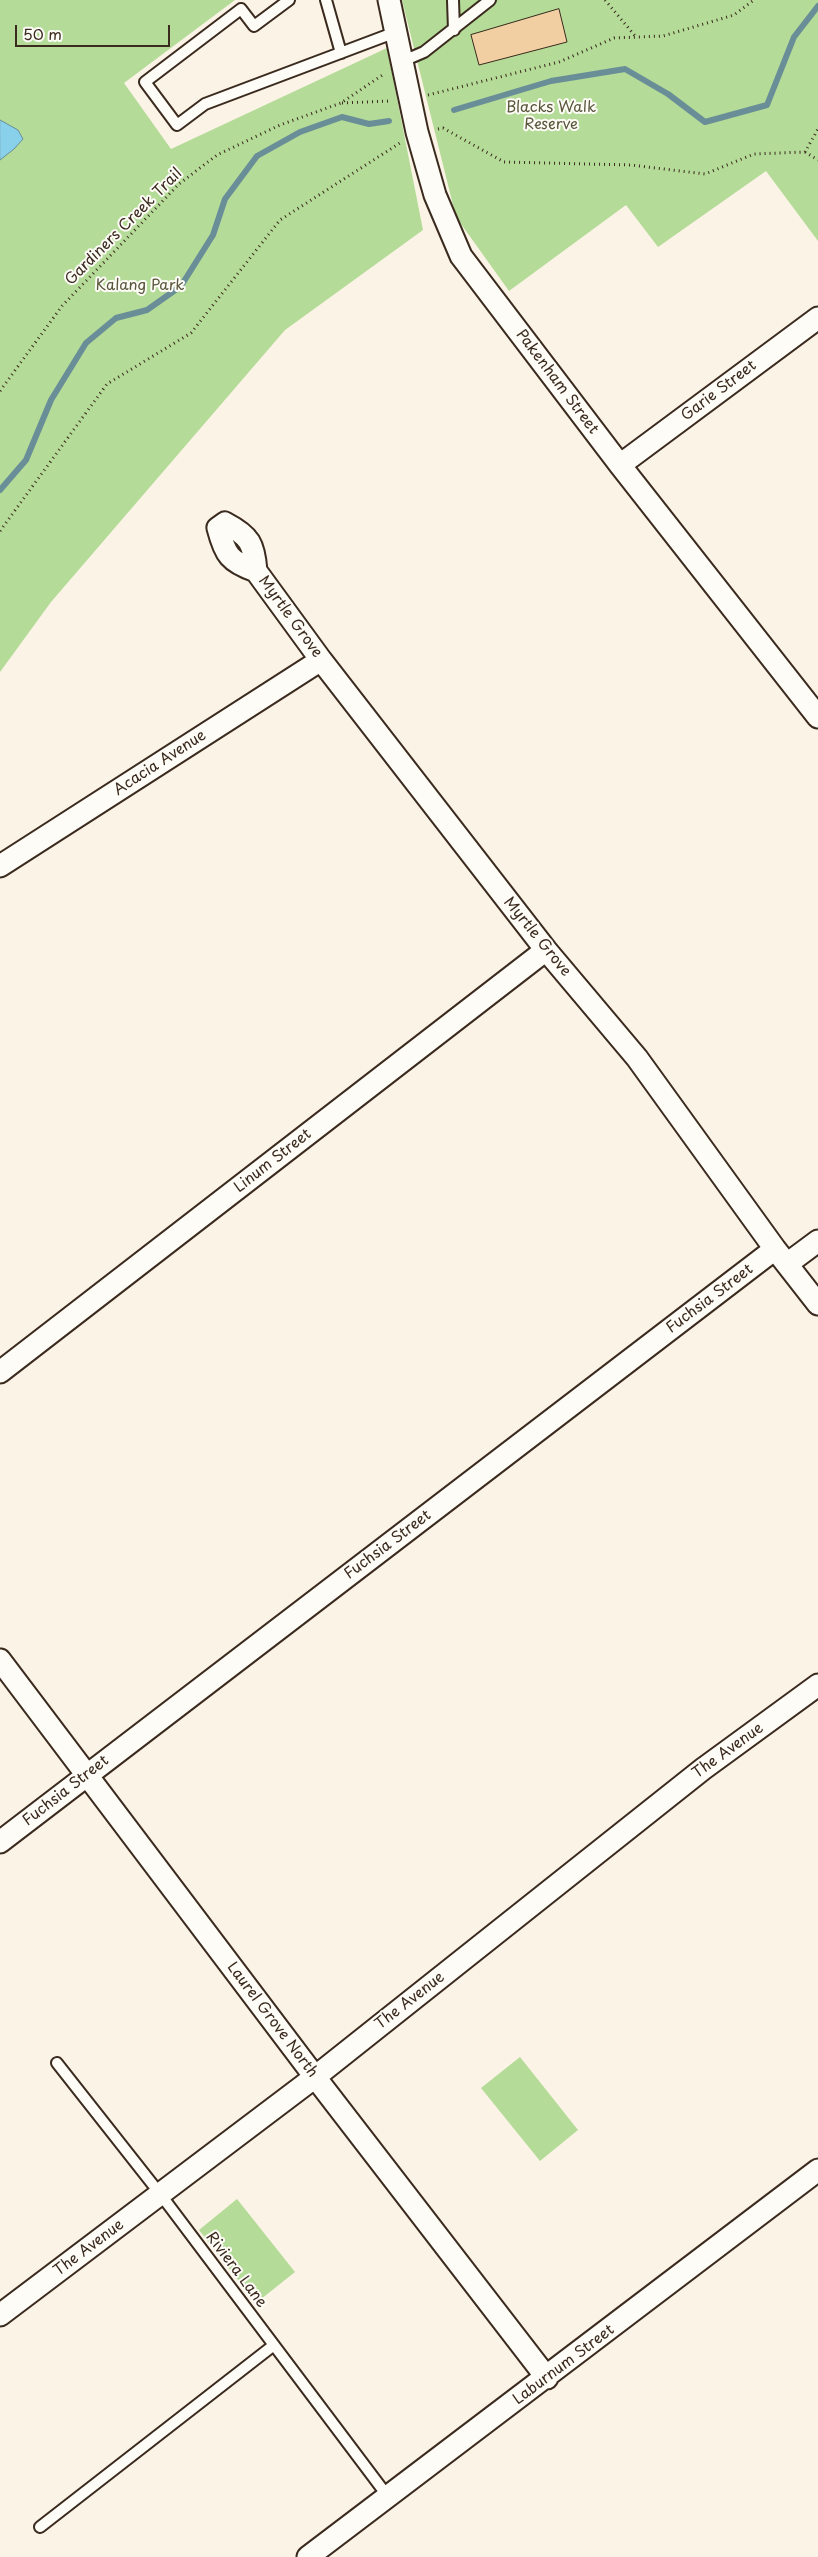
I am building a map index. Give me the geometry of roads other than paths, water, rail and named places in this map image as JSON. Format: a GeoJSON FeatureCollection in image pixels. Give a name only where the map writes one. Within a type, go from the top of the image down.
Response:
{"type":"FeatureCollection","features":[{"type":"Feature","properties":{"kind":"street","name":"Pakenham Street"},"geometry":{"type":"LineString","coordinates":[[389,0],[417,132],[435,195],[461,256],[620,464],[814,704]]}},
{"type":"Feature","properties":{"kind":"street","name":"Garie Street"},"geometry":{"type":"LineString","coordinates":[[620,464],[818,318]]}},
{"type":"Feature","properties":{"kind":"street","name":"Myrtle Grove"},"geometry":{"type":"LineString","coordinates":[[256,571],[321,660],[546,950],[637,1058],[818,1304]]}},
{"type":"Feature","properties":{"kind":"street","name":"Acacia Avenue"},"geometry":{"type":"LineString","coordinates":[[0,866],[321,660]]}},
{"type":"Feature","properties":{"kind":"street","name":"Linum Street"},"geometry":{"type":"LineString","coordinates":[[0,1372],[546,950]]}},
{"type":"Feature","properties":{"kind":"street","name":"Fuchsia Street"},"geometry":{"type":"LineString","coordinates":[[0,1842],[88,1774],[781,1256],[818,1241]]}},
{"type":"Feature","properties":{"kind":"street","name":"Laurel Grove North"},"geometry":{"type":"LineString","coordinates":[[0,1660],[88,1774],[315,2077],[546,2378]]}},
{"type":"Feature","properties":{"kind":"street","name":"The Avenue"},"geometry":{"type":"LineString","coordinates":[[0,2315],[315,2077],[703,1768],[818,1685]]}},
{"type":"Feature","properties":{"kind":"street","name":"Laburnum Street"},"geometry":{"type":"LineString","coordinates":[[308,2557],[389,2498],[818,2170]]}},
{"type":"Feature","properties":{"kind":"lane"},"geometry":{"type":"LineString","coordinates":[[289,0],[254,26],[241,9],[145,82],[178,125],[205,104],[396,32]]}},
{"type":"Feature","properties":{"kind":"lane"},"geometry":{"type":"LineString","coordinates":[[326,0],[341,53]]}},
{"type":"Feature","properties":{"kind":"lane"},"geometry":{"type":"LineString","coordinates":[[453,0],[454,30]]}},
{"type":"Feature","properties":{"kind":"lane"},"geometry":{"type":"LineString","coordinates":[[403,61],[424,52],[490,0]]}},
{"type":"Feature","properties":{"kind":"lane","name":"Riviera Lane"},"geometry":{"type":"LineString","coordinates":[[58,2063],[161,2195],[389,2498]]}},
{"type":"Feature","properties":{"kind":"lane"},"geometry":{"type":"LineString","coordinates":[[40,2527],[274,2345]]}},
{"type":"Feature","properties":{"kind":"water"},"geometry":{"type":"Polygon","coordinates":[[[0,120],[18,130],[23,139],[0,160],[0,120]]]}},
{"type":"Feature","properties":{"kind":"waterway"},"geometry":{"type":"LineString","coordinates":[[454,110],[551,81],[625,69],[668,94],[705,122],[767,105],[794,37],[818,6]]}},
{"type":"Feature","properties":{"kind":"waterway"},"geometry":{"type":"LineString","coordinates":[[0,490],[26,460],[51,400],[86,343],[116,318],[147,310],[181,286],[213,235],[225,199],[257,156],[300,132],[342,117],[369,124],[389,121]]}},
{"type":"Feature","properties":{"kind":"park label","name":"Blacks Walk Reserve"},"geometry":{"type":"Point","coordinates":[551,116]}},
{"type":"Feature","properties":{"kind":"park label","name":"Kalang Park"},"geometry":{"type":"Point","coordinates":[140,286]}}]}
